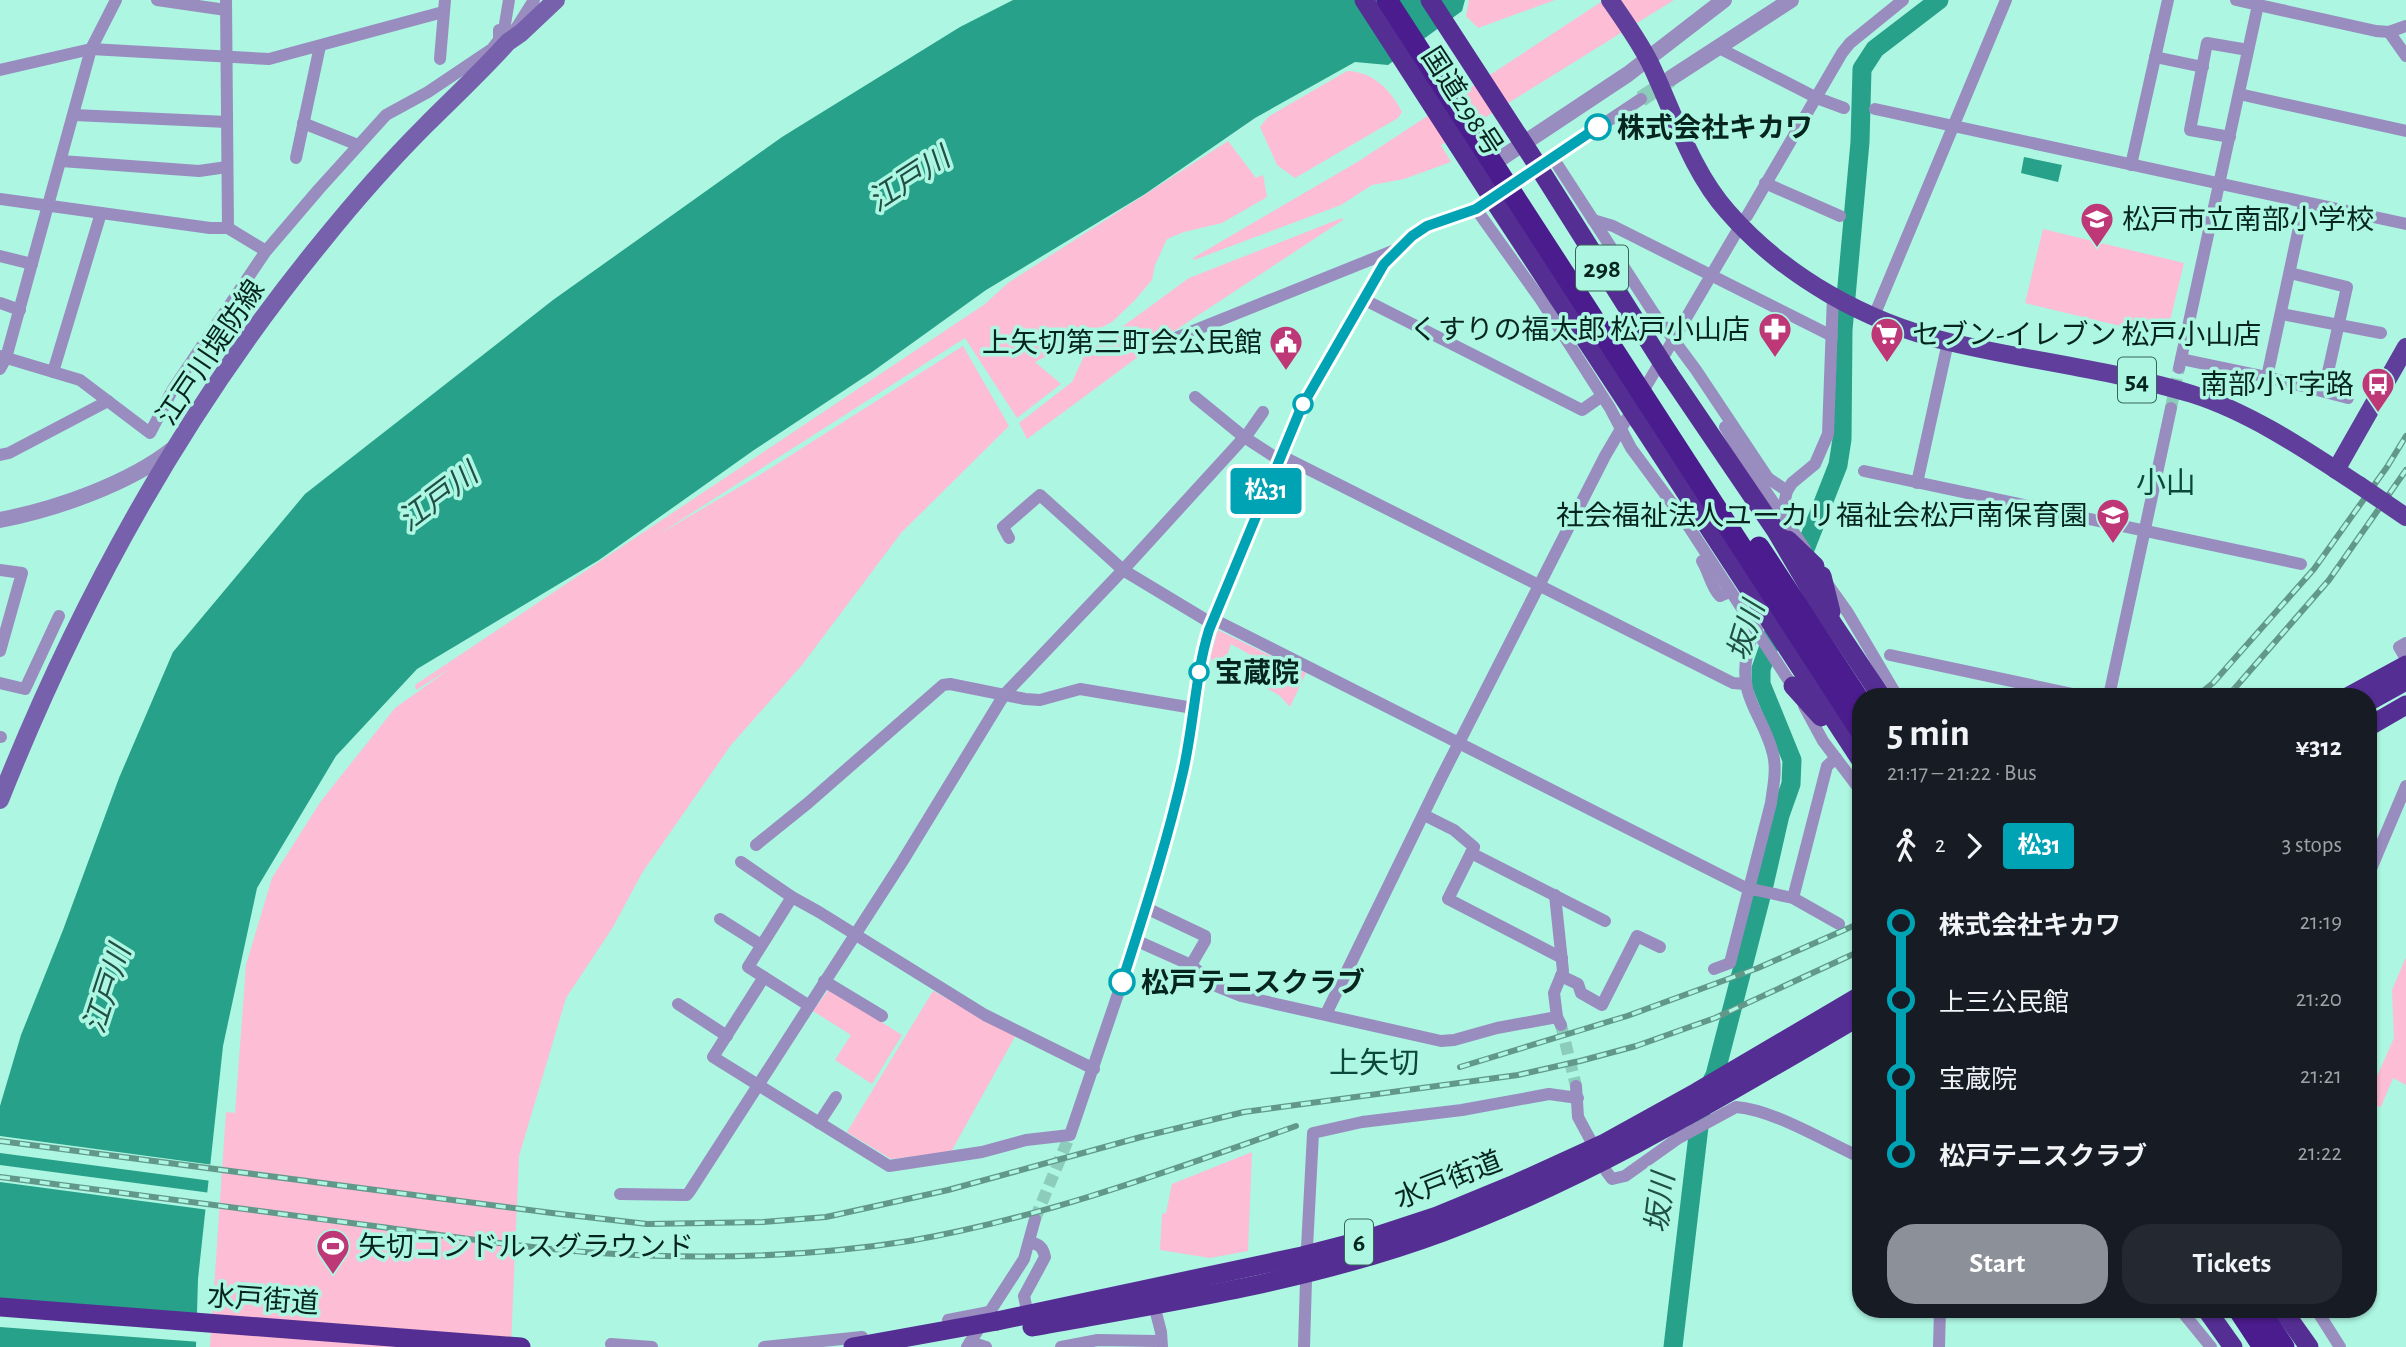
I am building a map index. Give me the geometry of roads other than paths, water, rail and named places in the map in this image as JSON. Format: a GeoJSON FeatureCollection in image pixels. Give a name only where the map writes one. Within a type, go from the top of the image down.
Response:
{"type":"FeatureCollection","features":[{"type":"Feature","properties":{"kind":"highway","name":"国道298号"},"geometry":{"type":"LineString","coordinates":[[1364,0],[1639,421],[1788,670],[1851,731]]}},
{"type":"Feature","properties":{"kind":"highway"},"geometry":{"type":"LineString","coordinates":[[1387,0],[1851,731]]}},
{"type":"Feature","properties":{"kind":"highway"},"geometry":{"type":"LineString","coordinates":[[1402,0],[1852,689]]}},
{"type":"Feature","properties":{"kind":"highway","name":"国道298号"},"geometry":{"type":"LineString","coordinates":[[1430,0],[1523,143],[1544,161],[1668,372],[1784,539],[1813,594],[1876,688]]}},
{"type":"Feature","properties":{"kind":"highway"},"geometry":{"type":"LineString","coordinates":[[1784,539],[1818,571],[1835,626]]}},
{"type":"Feature","properties":{"kind":"highway"},"geometry":{"type":"LineString","coordinates":[[2364,688],[2406,665]]}},
{"type":"Feature","properties":{"kind":"highway"},"geometry":{"type":"LineString","coordinates":[[1788,670],[1819,716],[1851,731]]}},
{"type":"Feature","properties":{"kind":"highway"},"geometry":{"type":"LineString","coordinates":[[2377,697],[2406,681]]}},
{"type":"Feature","properties":{"kind":"highway"},"geometry":{"type":"LineString","coordinates":[[2377,711],[2406,695]]}},
{"type":"Feature","properties":{"kind":"highway"},"geometry":{"type":"LineString","coordinates":[[2377,722],[2406,705]]}},
{"type":"Feature","properties":{"kind":"highway","name":"水戸街道"},"geometry":{"type":"LineString","coordinates":[[917,1347],[993,1328],[1028,1315],[1302,1256],[1364,1240],[1437,1216],[1603,1144],[1852,1001]]}},
{"type":"Feature","properties":{"kind":"highway","name":"水戸街道"},"geometry":{"type":"LineString","coordinates":[[853,1347],[1154,1305],[1308,1272],[1442,1233],[1520,1201],[1605,1160],[1693,1114],[1852,1021]]}},
{"type":"Feature","properties":{"kind":"highway","name":"水戸街道"},"geometry":{"type":"LineString","coordinates":[[0,1307],[521,1347]]}},
{"type":"Feature","properties":{"kind":"highway","name":"水戸街道"},"geometry":{"type":"LineString","coordinates":[[0,1318],[376,1347]]}},
{"type":"Feature","properties":{"kind":"highway"},"geometry":{"type":"LineString","coordinates":[[2213,1318],[2235,1347]]}},
{"type":"Feature","properties":{"kind":"highway"},"geometry":{"type":"LineString","coordinates":[[2218,1318],[2235,1347]]}},
{"type":"Feature","properties":{"kind":"highway"},"geometry":{"type":"LineString","coordinates":[[2244,1318],[2263,1347]]}},
{"type":"Feature","properties":{"kind":"highway"},"geometry":{"type":"LineString","coordinates":[[2265,1318],[2284,1347]]}},
{"type":"Feature","properties":{"kind":"highway"},"geometry":{"type":"LineString","coordinates":[[2288,1318],[2309,1347]]}},
{"type":"Feature","properties":{"kind":"highway"},"geometry":{"type":"LineString","coordinates":[[2298,1318],[2316,1347]]}},
{"type":"Feature","properties":{"kind":"main road","name":"江戸川堤防線"},"geometry":{"type":"LineString","coordinates":[[0,800],[51,684],[100,584],[177,445],[220,380],[321,242],[504,36],[521,33],[556,0]]}},
{"type":"Feature","properties":{"kind":"main road","name":"54"},"geometry":{"type":"LineString","coordinates":[[1611,0],[1648,59],[1699,171],[1726,210],[1773,254],[1835,296],[1866,313],[1948,342],[2136,379],[2195,395],[2252,420],[2336,470]]}},
{"type":"Feature","properties":{"kind":"main road"},"geometry":{"type":"LineString","coordinates":[[2406,347],[2336,470],[2406,517]]}},
{"type":"Feature","properties":{"kind":"street"},"geometry":{"type":"LineString","coordinates":[[116,0],[91,49],[20,310],[2,361],[80,380],[150,433],[173,389],[266,251],[358,145],[386,115],[428,92],[492,49],[532,2]]}},
{"type":"Feature","properties":{"kind":"street"},"geometry":{"type":"LineString","coordinates":[[157,0],[226,5],[228,228]]}},
{"type":"Feature","properties":{"kind":"street"},"geometry":{"type":"LineString","coordinates":[[504,36],[509,0]]}},
{"type":"Feature","properties":{"kind":"street"},"geometry":{"type":"LineString","coordinates":[[516,0],[532,2]]}},
{"type":"Feature","properties":{"kind":"street"},"geometry":{"type":"LineString","coordinates":[[1477,174],[1648,59],[1724,0]]}},
{"type":"Feature","properties":{"kind":"street"},"geometry":{"type":"LineString","coordinates":[[1671,78],[1791,0]]}},
{"type":"Feature","properties":{"kind":"street"},"geometry":{"type":"LineString","coordinates":[[1747,216],[1850,43],[1903,0]]}},
{"type":"Feature","properties":{"kind":"street"},"geometry":{"type":"LineString","coordinates":[[1866,313],[1908,238],[2006,0]]}},
{"type":"Feature","properties":{"kind":"street"},"geometry":{"type":"LineString","coordinates":[[2131,165],[2168,0]]}},
{"type":"Feature","properties":{"kind":"street"},"geometry":{"type":"LineString","coordinates":[[2236,0],[2389,32],[2406,26]]}},
{"type":"Feature","properties":{"kind":"street"},"geometry":{"type":"LineString","coordinates":[[2258,5],[2180,364],[2267,377],[2348,398]]}},
{"type":"Feature","properties":{"kind":"street"},"geometry":{"type":"LineString","coordinates":[[0,70],[91,49],[269,60],[444,6],[440,59]]}},
{"type":"Feature","properties":{"kind":"street"},"geometry":{"type":"LineString","coordinates":[[2389,32],[2406,55]]}},
{"type":"Feature","properties":{"kind":"street"},"geometry":{"type":"LineString","coordinates":[[2230,137],[2190,130],[2207,43],[2248,50]]}},
{"type":"Feature","properties":{"kind":"street"},"geometry":{"type":"LineString","coordinates":[[296,158],[320,46]]}},
{"type":"Feature","properties":{"kind":"street"},"geometry":{"type":"LineString","coordinates":[[1717,47],[1817,98],[1844,108]]}},
{"type":"Feature","properties":{"kind":"street"},"geometry":{"type":"LineString","coordinates":[[2155,57],[2203,67]]}},
{"type":"Feature","properties":{"kind":"street"},"geometry":{"type":"LineString","coordinates":[[2239,94],[2406,131]]}},
{"type":"Feature","properties":{"kind":"street"},"geometry":{"type":"LineString","coordinates":[[764,977],[713,1057],[889,1167],[982,1152],[1035,1138],[1070,1135],[1094,1069],[1169,827],[1183,772],[1202,652],[1279,457],[1308,393],[1384,264],[1399,249],[1427,226],[1476,209],[1544,161],[1641,99]]}},
{"type":"Feature","properties":{"kind":"street"},"geometry":{"type":"LineString","coordinates":[[1875,109],[2406,224]]}},
{"type":"Feature","properties":{"kind":"street"},"geometry":{"type":"LineString","coordinates":[[74,115],[227,122]]}},
{"type":"Feature","properties":{"kind":"street"},"geometry":{"type":"LineString","coordinates":[[303,123],[358,145]]}},
{"type":"Feature","properties":{"kind":"street"},"geometry":{"type":"LineString","coordinates":[[61,161],[199,171],[228,167]]}},
{"type":"Feature","properties":{"kind":"street"},"geometry":{"type":"LineString","coordinates":[[1544,161],[1593,220],[1768,478],[1787,491]]}},
{"type":"Feature","properties":{"kind":"street"},"geometry":{"type":"LineString","coordinates":[[1765,183],[1840,216]]}},
{"type":"Feature","properties":{"kind":"street"},"geometry":{"type":"LineString","coordinates":[[0,199],[228,228],[266,251]]}},
{"type":"Feature","properties":{"kind":"street"},"geometry":{"type":"LineString","coordinates":[[2267,377],[2304,204]]}},
{"type":"Feature","properties":{"kind":"street"},"geometry":{"type":"LineString","coordinates":[[1476,209],[1541,300],[1657,486],[1760,621],[1750,638],[1745,684],[1773,753],[1771,803],[1730,962],[1714,969]]}},
{"type":"Feature","properties":{"kind":"street"},"geometry":{"type":"LineString","coordinates":[[53,372],[101,213]]}},
{"type":"Feature","properties":{"kind":"street"},"geometry":{"type":"LineString","coordinates":[[1593,220],[1613,226],[1832,336]]}},
{"type":"Feature","properties":{"kind":"street"},"geometry":{"type":"LineString","coordinates":[[1326,1014],[1539,585],[1620,429],[1736,233]]}},
{"type":"Feature","properties":{"kind":"street"},"geometry":{"type":"LineString","coordinates":[[1168,341],[1399,249]]}},
{"type":"Feature","properties":{"kind":"street"},"geometry":{"type":"LineString","coordinates":[[0,256],[32,264]]}},
{"type":"Feature","properties":{"kind":"street"},"geometry":{"type":"LineString","coordinates":[[2290,273],[2347,287],[2324,390]]}},
{"type":"Feature","properties":{"kind":"street"},"geometry":{"type":"LineString","coordinates":[[1783,508],[1787,491],[1792,483],[1815,464],[1828,435],[1835,296]]}},
{"type":"Feature","properties":{"kind":"street"},"geometry":{"type":"LineString","coordinates":[[1363,299],[1582,410],[1602,396]]}},
{"type":"Feature","properties":{"kind":"street"},"geometry":{"type":"LineString","coordinates":[[0,303],[20,310]]}},
{"type":"Feature","properties":{"kind":"street"},"geometry":{"type":"LineString","coordinates":[[2282,314],[2381,333]]}},
{"type":"Feature","properties":{"kind":"street"},"geometry":{"type":"LineString","coordinates":[[1917,483],[1948,342]]}},
{"type":"Feature","properties":{"kind":"street"},"geometry":{"type":"LineString","coordinates":[[1683,354],[1740,453],[1784,539],[1752,578]]}},
{"type":"Feature","properties":{"kind":"street"},"geometry":{"type":"LineString","coordinates":[[1195,397],[1244,437],[1279,457],[1733,683],[1745,684]]}},
{"type":"Feature","properties":{"kind":"street"},"geometry":{"type":"LineString","coordinates":[[0,455],[9,453],[108,401]]}},
{"type":"Feature","properties":{"kind":"street"},"geometry":{"type":"LineString","coordinates":[[2111,688],[2171,408]]}},
{"type":"Feature","properties":{"kind":"street"},"geometry":{"type":"LineString","coordinates":[[620,1194],[687,1195],[985,729],[1004,695],[1123,570],[1244,437],[1263,412]]}},
{"type":"Feature","properties":{"kind":"street"},"geometry":{"type":"LineString","coordinates":[[0,520],[43,511],[81,497],[160,459],[177,445]]}},
{"type":"Feature","properties":{"kind":"street"},"geometry":{"type":"LineString","coordinates":[[1864,471],[2301,564]]}},
{"type":"Feature","properties":{"kind":"street"},"geometry":{"type":"LineString","coordinates":[[1657,486],[1668,512],[1709,572],[1716,593],[1720,596],[1727,593]]}},
{"type":"Feature","properties":{"kind":"street"},"geometry":{"type":"LineString","coordinates":[[1009,538],[1003,527],[1040,495],[1123,570],[1212,621],[1750,890],[1793,898],[1839,924]]}},
{"type":"Feature","properties":{"kind":"street"},"geometry":{"type":"LineString","coordinates":[[0,570],[22,573],[0,650]]}},
{"type":"Feature","properties":{"kind":"street"},"geometry":{"type":"LineString","coordinates":[[1818,571],[1848,613],[1892,688]]}},
{"type":"Feature","properties":{"kind":"street"},"geometry":{"type":"LineString","coordinates":[[0,683],[25,689],[59,616]]}},
{"type":"Feature","properties":{"kind":"street"},"geometry":{"type":"LineString","coordinates":[[2406,643],[2399,647],[2406,659]]}},
{"type":"Feature","properties":{"kind":"street"},"geometry":{"type":"LineString","coordinates":[[1890,655],[2045,688]]}},
{"type":"Feature","properties":{"kind":"street"},"geometry":{"type":"LineString","coordinates":[[1788,670],[1823,741],[1852,779]]}},
{"type":"Feature","properties":{"kind":"street"},"geometry":{"type":"LineString","coordinates":[[756,845],[943,685],[1040,700],[1080,689],[1193,708]]}},
{"type":"Feature","properties":{"kind":"street"},"geometry":{"type":"LineString","coordinates":[[1793,898],[1827,766],[1836,758]]}},
{"type":"Feature","properties":{"kind":"street"},"geometry":{"type":"LineString","coordinates":[[2377,855],[2406,786]]}},
{"type":"Feature","properties":{"kind":"street"},"geometry":{"type":"LineString","coordinates":[[1424,815],[1454,830],[1474,847],[1448,899],[1562,958]]}},
{"type":"Feature","properties":{"kind":"street"},"geometry":{"type":"LineString","coordinates":[[1471,853],[1605,921]]}},
{"type":"Feature","properties":{"kind":"street"},"geometry":{"type":"LineString","coordinates":[[741,862],[792,897],[985,1015],[1094,1069]]}},
{"type":"Feature","properties":{"kind":"street"},"geometry":{"type":"LineString","coordinates":[[1135,940],[1191,965],[1216,986],[1241,996],[1441,1041],[1454,1040],[1497,1028],[1559,1021],[1554,993],[1563,971],[1555,895]]}},
{"type":"Feature","properties":{"kind":"street"},"geometry":{"type":"LineString","coordinates":[[792,897],[748,967],[808,1005]]}},
{"type":"Feature","properties":{"kind":"street"},"geometry":{"type":"LineString","coordinates":[[1144,906],[1205,936],[1205,941],[1191,965]]}},
{"type":"Feature","properties":{"kind":"street"},"geometry":{"type":"LineString","coordinates":[[720,919],[761,945]]}},
{"type":"Feature","properties":{"kind":"street"},"geometry":{"type":"LineString","coordinates":[[1561,976],[1578,984],[1581,993],[1602,1004],[1637,936],[1660,947]]}},
{"type":"Feature","properties":{"kind":"street"},"geometry":{"type":"LineString","coordinates":[[824,981],[882,1016]]}},
{"type":"Feature","properties":{"kind":"street"},"geometry":{"type":"LineString","coordinates":[[678,1004],[727,1036]]}},
{"type":"Feature","properties":{"kind":"street"},"geometry":{"type":"LineString","coordinates":[[1307,1248],[1313,1133],[1362,1122],[1577,1092],[1578,1117],[1591,1141]]}},
{"type":"Feature","properties":{"kind":"street"},"geometry":{"type":"LineString","coordinates":[[819,1123],[836,1097]]}},
{"type":"Feature","properties":{"kind":"street"},"geometry":{"type":"LineString","coordinates":[[1606,1171],[1612,1179],[1625,1176],[1686,1135],[1736,1107],[1774,1118],[1852,1153]]}},
{"type":"Feature","properties":{"kind":"street"},"geometry":{"type":"LineString","coordinates":[[968,1346],[993,1328],[1024,1259],[1035,1219]]}},
{"type":"Feature","properties":{"kind":"street"},"geometry":{"type":"LineString","coordinates":[[1028,1315],[1024,1296],[1045,1257],[1043,1249],[1030,1242]]}},
{"type":"Feature","properties":{"kind":"street"},"geometry":{"type":"LineString","coordinates":[[1304,1347],[1306,1280]]}},
{"type":"Feature","properties":{"kind":"street"},"geometry":{"type":"LineString","coordinates":[[1061,1347],[1098,1340],[1159,1344],[1154,1305]]}},
{"type":"Feature","properties":{"kind":"street"},"geometry":{"type":"LineString","coordinates":[[1939,1347],[1940,1318]]}},
{"type":"Feature","properties":{"kind":"street"},"geometry":{"type":"LineString","coordinates":[[2187,1318],[2211,1347]]}},
{"type":"Feature","properties":{"kind":"street"},"geometry":{"type":"LineString","coordinates":[[2322,1318],[2340,1347]]}},
{"type":"Feature","properties":{"kind":"street"},"geometry":{"type":"LineString","coordinates":[[968,1346],[993,1328]]}},
{"type":"Feature","properties":{"kind":"street"},"geometry":{"type":"LineString","coordinates":[[764,1347],[993,1328]]}},
{"type":"Feature","properties":{"kind":"street"},"geometry":{"type":"LineString","coordinates":[[611,1344],[653,1347]]}},
{"type":"Feature","properties":{"kind":"water","name":"江戸川"},"geometry":{"type":"Polygon","coordinates":[[[1013,0],[1465,0],[1462,11],[1388,65],[1355,62],[1255,118],[1145,194],[986,290],[599,560],[417,669],[336,756],[257,888],[223,1046],[198,1279],[196,1347],[0,1347],[0,1106],[21,1035],[119,778],[173,652],[305,494],[553,300],[782,137],[960,27],[1013,0]]]}},
{"type":"Feature","properties":{"kind":"water"},"geometry":{"type":"Polygon","coordinates":[[[2024,157],[2062,165],[2058,182],[2021,173],[2024,157]]]}},
{"type":"Feature","properties":{"kind":"waterway","name":"坂川"},"geometry":{"type":"LineString","coordinates":[[1798,567],[1838,465],[1842,439],[1843,330],[1860,142],[1862,69],[1875,49],[1939,0]]}},
{"type":"Feature","properties":{"kind":"waterway","name":"坂川"},"geometry":{"type":"LineString","coordinates":[[1673,1347],[1702,1101],[1715,1075],[1780,815],[1791,784],[1792,760],[1761,684],[1761,669],[1774,632]]}},
{"type":"Feature","properties":{"kind":"tunnel"},"geometry":{"type":"LineString","coordinates":[[1641,99],[1671,79]]}},
{"type":"Feature","properties":{"kind":"tunnel"},"geometry":{"type":"LineString","coordinates":[[2171,408],[2179,368]]}},
{"type":"Feature","properties":{"kind":"tunnel"},"geometry":{"type":"LineString","coordinates":[[1561,1025],[1576,1086]]}},
{"type":"Feature","properties":{"kind":"tunnel"},"geometry":{"type":"LineString","coordinates":[[1035,1219],[1070,1135]]}},
{"type":"Feature","properties":{"kind":"railway"},"geometry":{"type":"LineString","coordinates":[[2207,688],[2314,569],[2406,436]]}},
{"type":"Feature","properties":{"kind":"railway"},"geometry":{"type":"LineString","coordinates":[[2235,688],[2329,580],[2406,470]]}},
{"type":"Feature","properties":{"kind":"railway"},"geometry":{"type":"LineString","coordinates":[[1460,1067],[1627,1016],[1758,968],[1852,927]]}},
{"type":"Feature","properties":{"kind":"railway"},"geometry":{"type":"LineString","coordinates":[[0,1141],[647,1224],[763,1222],[826,1217],[948,1190],[1244,1112],[1518,1075],[1580,1061],[1636,1046],[1715,1018],[1852,955]]}},
{"type":"Feature","properties":{"kind":"railway"},"geometry":{"type":"LineString","coordinates":[[0,1177],[532,1247],[625,1255],[747,1256],[869,1247],[1008,1220],[1105,1192],[1296,1126]]}},
{"type":"Feature","properties":{"kind":"place","name":"株式会社キカワ"},"geometry":{"type":"Point","coordinates":[1598,127]}},
{"type":"Feature","properties":{"kind":"place","name":"松戸市立南部小学校"},"geometry":{"type":"Point","coordinates":[2097,249]}},
{"type":"Feature","properties":{"kind":"place","name":"くすりの福太郎 松戸小山店"},"geometry":{"type":"Point","coordinates":[1775,359]}},
{"type":"Feature","properties":{"kind":"place","name":"セブン-イレブン 松戸小山店"},"geometry":{"type":"Point","coordinates":[1887,364]}},
{"type":"Feature","properties":{"kind":"place","name":"上矢切第三町会公民館"},"geometry":{"type":"Point","coordinates":[1286,372]}},
{"type":"Feature","properties":{"kind":"place","name":"南部小T字路"},"geometry":{"type":"Point","coordinates":[2378,414]}},
{"type":"Feature","properties":{"kind":"place","name":"社会福祉法人ユーカリ福祉会松戸南保育園"},"geometry":{"type":"Point","coordinates":[2113,545]}},
{"type":"Feature","properties":{"kind":"place","name":"宝蔵院"},"geometry":{"type":"Point","coordinates":[1199,672]}},
{"type":"Feature","properties":{"kind":"place","name":"松戸テニスクラブ"},"geometry":{"type":"Point","coordinates":[1122,982]}},
{"type":"Feature","properties":{"kind":"place","name":"矢切コンドルスグラウンド"},"geometry":{"type":"Point","coordinates":[333,1276]}},
{"type":"Feature","properties":{"kind":"district","name":"小山"},"geometry":{"type":"Point","coordinates":[2166,483]}},
{"type":"Feature","properties":{"kind":"district","name":"上矢切"},"geometry":{"type":"Point","coordinates":[1374,1063]}}]}
